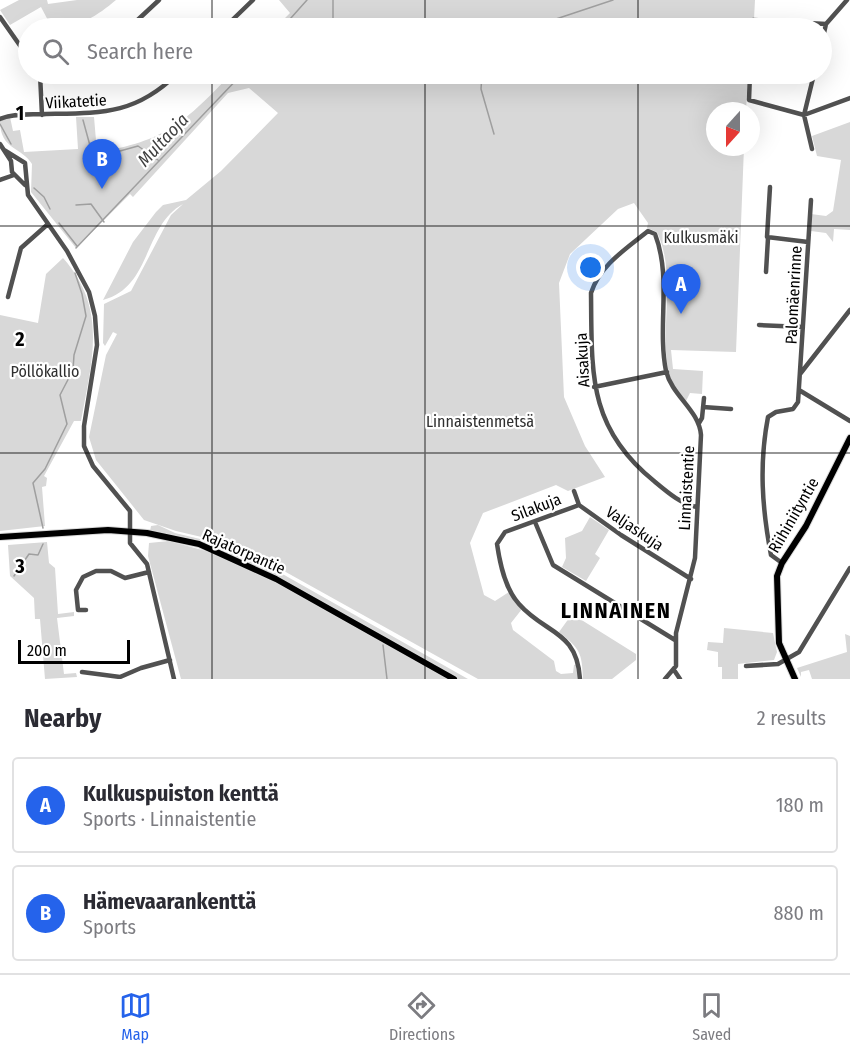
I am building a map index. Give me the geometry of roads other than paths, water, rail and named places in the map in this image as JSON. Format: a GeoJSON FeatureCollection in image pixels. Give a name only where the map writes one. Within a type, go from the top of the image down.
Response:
{"type":"FeatureCollection","features":[{"type":"Feature","properties":{"kind":"main road","name":"Riihiniityntie"},"geometry":{"type":"LineString","coordinates":[[795,679],[779,643],[776,580],[782,563],[806,526],[850,438]]}},
{"type":"Feature","properties":{"kind":"main road","name":"Rajatorpantie"},"geometry":{"type":"LineString","coordinates":[[0,537],[69,530],[130,531],[181,540],[227,555],[454,679]]}},
{"type":"Feature","properties":{"kind":"street"},"geometry":{"type":"LineString","coordinates":[[149,0],[152,7]]}},
{"type":"Feature","properties":{"kind":"street"},"geometry":{"type":"LineString","coordinates":[[140,18],[159,0]]}},
{"type":"Feature","properties":{"kind":"street"},"geometry":{"type":"LineString","coordinates":[[234,18],[253,0]]}},
{"type":"Feature","properties":{"kind":"street"},"geometry":{"type":"LineString","coordinates":[[831,18],[847,0]]}},
{"type":"Feature","properties":{"kind":"street"},"geometry":{"type":"LineString","coordinates":[[0,17],[18,42]]}},
{"type":"Feature","properties":{"kind":"street"},"geometry":{"type":"LineString","coordinates":[[0,29],[6,25]]}},
{"type":"Feature","properties":{"kind":"street"},"geometry":{"type":"LineString","coordinates":[[40,84],[42,115]]}},
{"type":"Feature","properties":{"kind":"street","name":"Viikatetie"},"geometry":{"type":"LineString","coordinates":[[0,119],[14,115],[121,110],[149,97],[165,84]]}},
{"type":"Feature","properties":{"kind":"street"},"geometry":{"type":"LineString","coordinates":[[750,84],[749,100],[804,116],[850,98]]}},
{"type":"Feature","properties":{"kind":"street"},"geometry":{"type":"LineString","coordinates":[[812,84],[804,116],[812,149]]}},
{"type":"Feature","properties":{"kind":"street"},"geometry":{"type":"LineString","coordinates":[[0,144],[14,171],[25,185]]}},
{"type":"Feature","properties":{"kind":"street"},"geometry":{"type":"LineString","coordinates":[[4,150],[26,166],[25,185],[28,195],[77,267],[93,304],[97,328],[96,356],[84,426],[84,447],[93,466],[128,508],[131,516],[131,545],[144,559],[149,572],[174,679]]}},
{"type":"Feature","properties":{"kind":"street"},"geometry":{"type":"LineString","coordinates":[[0,180],[14,171],[20,160]]}},
{"type":"Feature","properties":{"kind":"street"},"geometry":{"type":"LineString","coordinates":[[14,171],[26,172]]}},
{"type":"Feature","properties":{"kind":"street"},"geometry":{"type":"LineString","coordinates":[[766,272],[770,187]]}},
{"type":"Feature","properties":{"kind":"street","name":"Palomäenrinne"},"geometry":{"type":"LineString","coordinates":[[799,390],[811,200]]}},
{"type":"Feature","properties":{"kind":"street"},"geometry":{"type":"LineString","coordinates":[[8,297],[21,248],[48,224]]}},
{"type":"Feature","properties":{"kind":"street","name":"Aisakuja"},"geometry":{"type":"LineString","coordinates":[[651,232],[648,231],[618,255],[595,282],[591,293],[594,387],[612,431],[634,464],[686,504],[697,507]]}},
{"type":"Feature","properties":{"kind":"street","name":"Linnaistentie"},"geometry":{"type":"LineString","coordinates":[[651,232],[657,240],[662,262],[667,372],[675,393],[699,423],[695,558],[675,640],[677,659],[674,670]]}},
{"type":"Feature","properties":{"kind":"street"},"geometry":{"type":"LineString","coordinates":[[768,238],[808,242]]}},
{"type":"Feature","properties":{"kind":"street"},"geometry":{"type":"LineString","coordinates":[[800,374],[850,310]]}},
{"type":"Feature","properties":{"kind":"street"},"geometry":{"type":"LineString","coordinates":[[759,325],[803,327]]}},
{"type":"Feature","properties":{"kind":"street"},"geometry":{"type":"LineString","coordinates":[[594,387],[667,372]]}},
{"type":"Feature","properties":{"kind":"street"},"geometry":{"type":"LineString","coordinates":[[782,563],[771,555],[763,507],[762,462],[768,417],[776,412],[793,409],[798,402],[799,390],[850,421]]}},
{"type":"Feature","properties":{"kind":"street"},"geometry":{"type":"LineString","coordinates":[[699,423],[702,418],[704,398]]}},
{"type":"Feature","properties":{"kind":"street"},"geometry":{"type":"LineString","coordinates":[[703,407],[731,409]]}},
{"type":"Feature","properties":{"kind":"street"},"geometry":{"type":"LineString","coordinates":[[574,491],[579,505]]}},
{"type":"Feature","properties":{"kind":"street","name":"Silakuja"},"geometry":{"type":"LineString","coordinates":[[579,505],[505,532],[499,538],[498,549],[506,581],[514,599],[574,650],[580,664],[580,679]]}},
{"type":"Feature","properties":{"kind":"street","name":"Valjaskuja"},"geometry":{"type":"LineString","coordinates":[[579,505],[621,535],[691,579]]}},
{"type":"Feature","properties":{"kind":"street"},"geometry":{"type":"LineString","coordinates":[[535,522],[553,565],[675,640]]}},
{"type":"Feature","properties":{"kind":"street"},"geometry":{"type":"LineString","coordinates":[[746,666],[772,665],[786,660],[802,648],[850,568]]}},
{"type":"Feature","properties":{"kind":"street"},"geometry":{"type":"LineString","coordinates":[[86,610],[78,610],[76,590],[88,574],[106,570],[125,578],[149,572]]}},
{"type":"Feature","properties":{"kind":"street"},"geometry":{"type":"LineString","coordinates":[[82,672],[117,678],[170,660]]}},
{"type":"Feature","properties":{"kind":"street"},"geometry":{"type":"LineString","coordinates":[[665,679],[674,670],[680,679]]}},
{"type":"Feature","properties":{"kind":"waterway","name":"Multaoja"},"geometry":{"type":"LineString","coordinates":[[291,18],[307,0]]}},
{"type":"Feature","properties":{"kind":"waterway"},"geometry":{"type":"LineString","coordinates":[[333,0],[333,18]]}},
{"type":"Feature","properties":{"kind":"waterway"},"geometry":{"type":"LineString","coordinates":[[559,18],[613,0]]}},
{"type":"Feature","properties":{"kind":"waterway","name":"Multaoja"},"geometry":{"type":"LineString","coordinates":[[76,248],[232,84]]}},
{"type":"Feature","properties":{"kind":"waterway"},"geometry":{"type":"LineString","coordinates":[[481,84],[494,134]]}},
{"type":"Feature","properties":{"kind":"waterway"},"geometry":{"type":"LineString","coordinates":[[83,120],[92,153],[120,151],[138,146],[158,160]]}},
{"type":"Feature","properties":{"kind":"waterway"},"geometry":{"type":"LineString","coordinates":[[0,124],[11,144]]}},
{"type":"Feature","properties":{"kind":"waterway"},"geometry":{"type":"LineString","coordinates":[[34,188],[44,197],[50,209]]}},
{"type":"Feature","properties":{"kind":"waterway"},"geometry":{"type":"LineString","coordinates":[[76,205],[91,204],[104,222]]}},
{"type":"Feature","properties":{"kind":"waterway"},"geometry":{"type":"LineString","coordinates":[[59,223],[77,246]]}},
{"type":"Feature","properties":{"kind":"waterway","name":"Multaoja"},"geometry":{"type":"LineString","coordinates":[[43,528],[33,483],[45,469],[67,424],[60,395],[73,370],[74,355],[86,316],[75,273]]}},
{"type":"Feature","properties":{"kind":"waterway","name":"Multaoja"},"geometry":{"type":"LineString","coordinates":[[14,576],[29,554],[38,555],[43,544]]}},
{"type":"Feature","properties":{"kind":"waterway"},"geometry":{"type":"LineString","coordinates":[[383,645],[387,679]]}},
{"type":"Feature","properties":{"kind":"place","name":"Hämevaarankenttä"},"geometry":{"type":"Point","coordinates":[102,189]}},
{"type":"Feature","properties":{"kind":"place","name":"Kulkuspuiston kenttä"},"geometry":{"type":"Point","coordinates":[681,314]}},
{"type":"Feature","properties":{"kind":"district","name":"LINNAINEN"},"geometry":{"type":"Point","coordinates":[616,610]}},
{"type":"Feature","properties":{"kind":"park label","name":"Kulkusmäki"},"geometry":{"type":"Point","coordinates":[701,237]}},
{"type":"Feature","properties":{"kind":"park label","name":"Pöllökallio"},"geometry":{"type":"Point","coordinates":[45,371]}},
{"type":"Feature","properties":{"kind":"park label","name":"Linnaistenmetsä"},"geometry":{"type":"Point","coordinates":[480,421]}}]}
